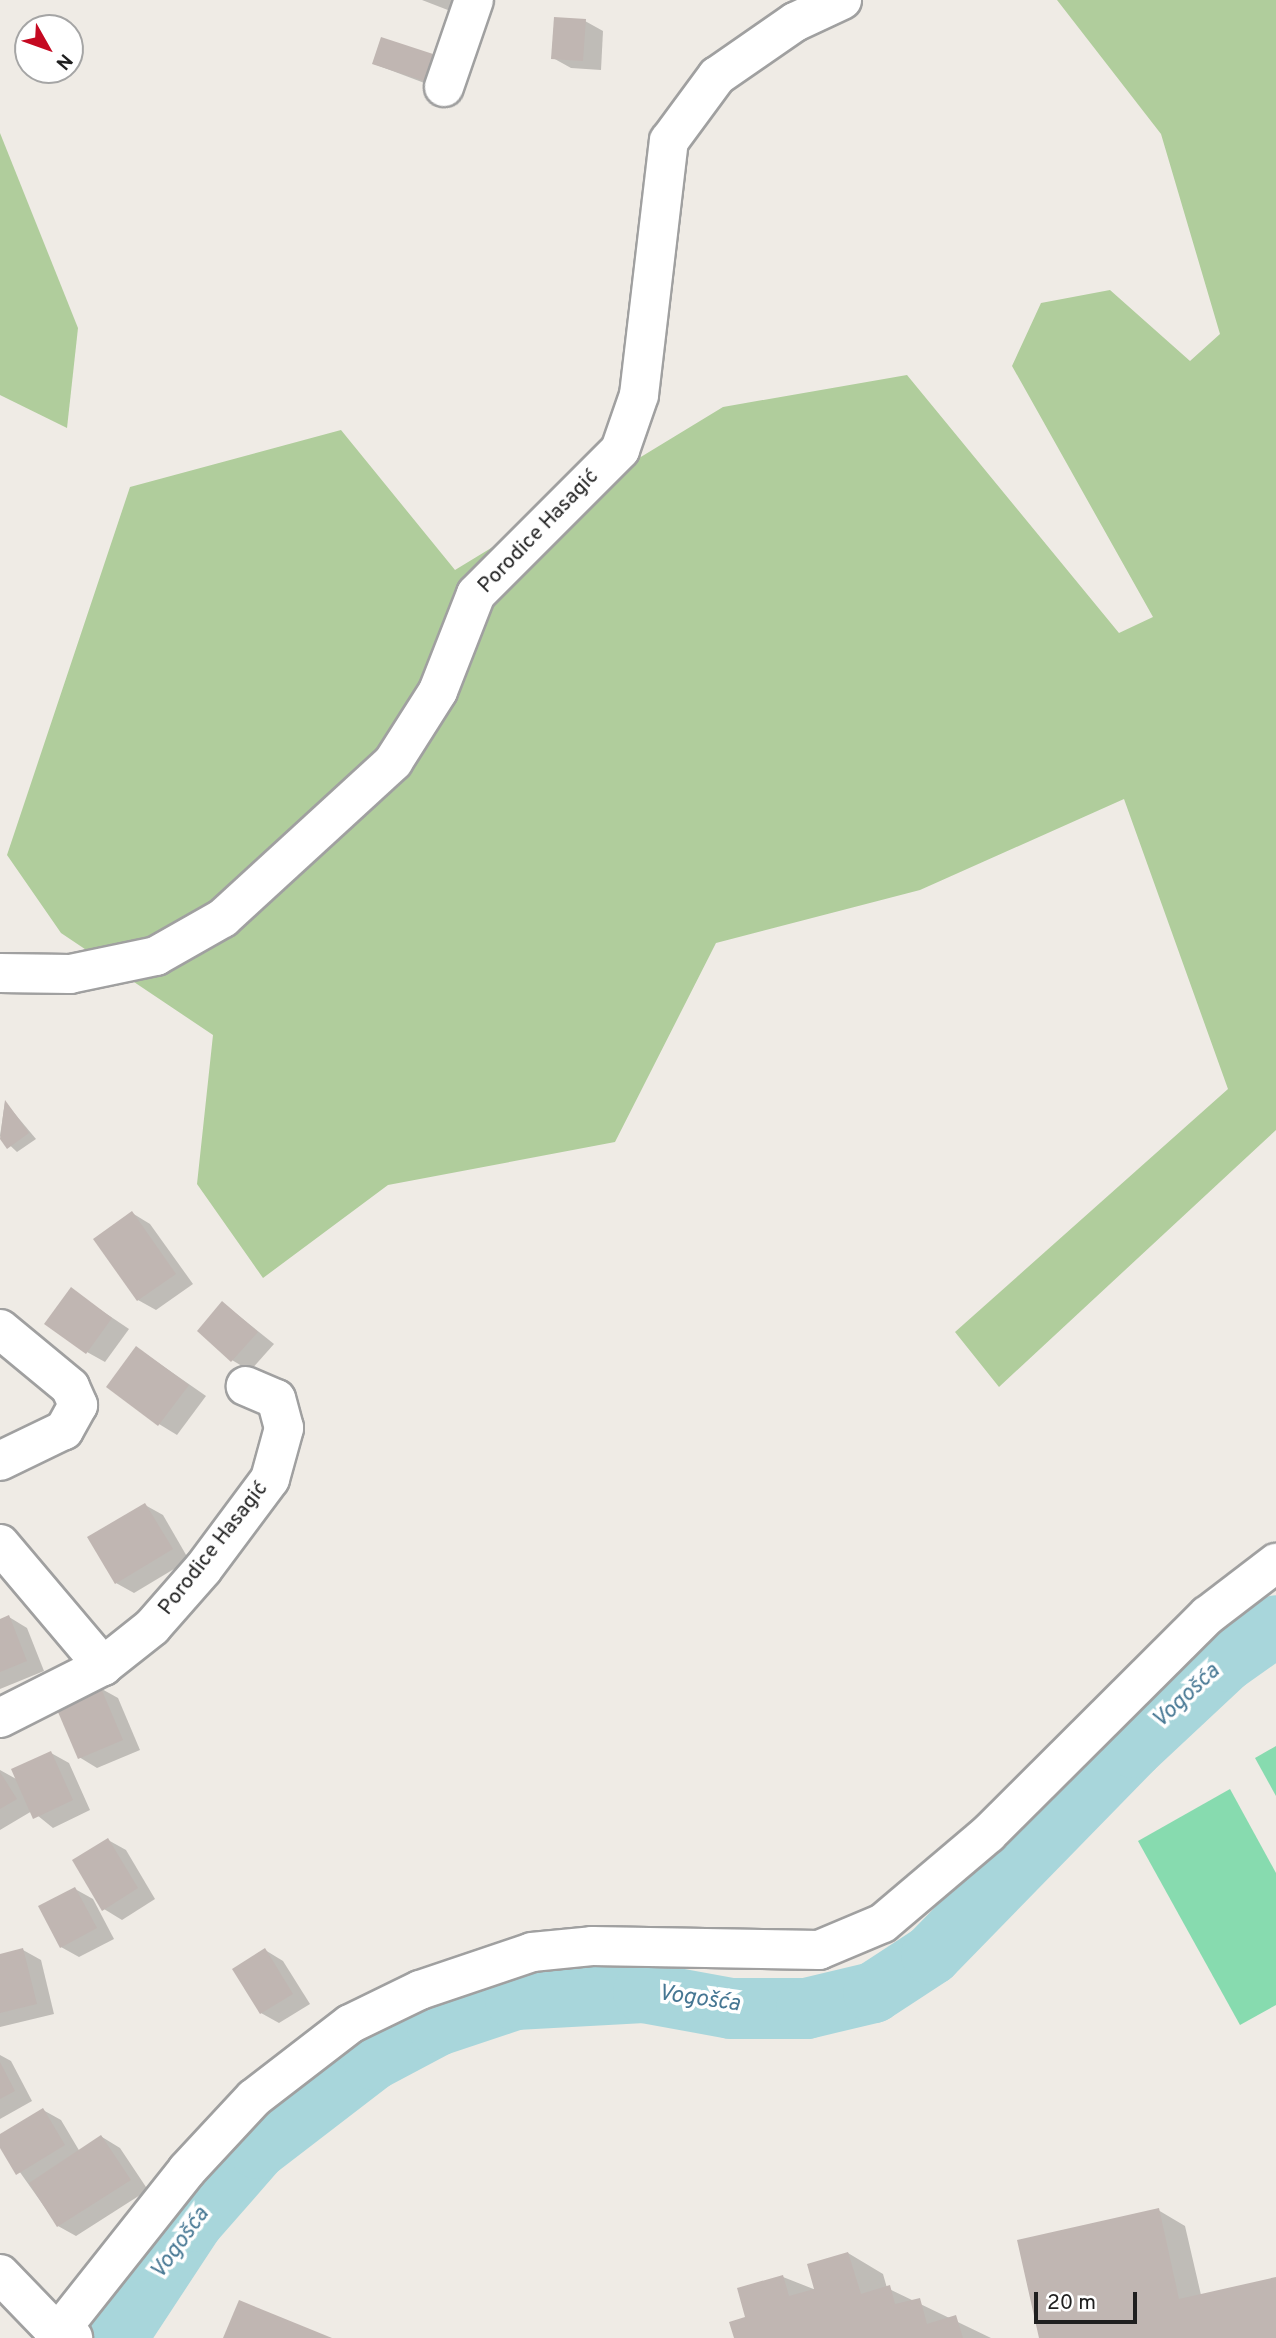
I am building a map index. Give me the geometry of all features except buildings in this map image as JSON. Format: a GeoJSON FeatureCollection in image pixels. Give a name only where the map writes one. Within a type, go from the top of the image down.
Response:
{"type":"FeatureCollection","features":[{"type":"Feature","properties":{"kind":"street"},"geometry":{"type":"LineString","coordinates":[[444,87],[474,0]]}},
{"type":"Feature","properties":{"kind":"street","name":"Porodice Hasagić"},"geometry":{"type":"LineString","coordinates":[[0,973],[70,974],[156,956],[223,918],[393,762],[438,691],[476,594],[620,450],[639,395],[669,141],[717,76],[795,22],[842,0]]}},
{"type":"Feature","properties":{"kind":"street"},"geometry":{"type":"LineString","coordinates":[[0,1329],[69,1387],[78,1405],[64,1430],[0,1461]]}},
{"type":"Feature","properties":{"kind":"street","name":"Porodice Hasagić"},"geometry":{"type":"LineString","coordinates":[[0,1718],[103,1666],[186,1593],[270,1479],[284,1428],[276,1399],[246,1386]]}},
{"type":"Feature","properties":{"kind":"street"},"geometry":{"type":"LineString","coordinates":[[0,1544],[103,1666]]}},
{"type":"Feature","properties":{"kind":"street"},"geometry":{"type":"LineString","coordinates":[[0,2274],[10,2291],[61,2336],[187,2170],[254,2098],[350,2024],[420,1990],[532,1952],[592,1946],[819,1950],[883,1923],[988,1835],[1208,1615],[1276,1563]]}},
{"type":"Feature","properties":{"kind":"green space"},"geometry":{"type":"Polygon","coordinates":[[[1057,0],[1276,0],[1276,1130],[999,1387],[955,1332],[1228,1089],[1124,799],[920,890],[716,943],[615,1142],[388,1185],[263,1278],[197,1184],[213,1035],[61,933],[7,855],[130,487],[341,430],[455,570],[723,407],[907,375],[1119,633],[1153,617],[1012,366],[1041,303],[1110,290],[1190,361],[1220,334],[1161,134],[1057,0]]]}},
{"type":"Feature","properties":{"kind":"green space"},"geometry":{"type":"Polygon","coordinates":[[[0,133],[78,328],[67,428],[0,395],[0,133]]]}},
{"type":"Feature","properties":{"kind":"green space"},"geometry":{"type":"Polygon","coordinates":[[[1276,1746],[1276,1796],[1255,1758],[1276,1746]]]}},
{"type":"Feature","properties":{"kind":"green space"},"geometry":{"type":"Polygon","coordinates":[[[1230,1789],[1276,1873],[1276,2005],[1240,2025],[1138,1841],[1230,1789]]]}},
{"type":"Feature","properties":{"kind":"green space"},"geometry":{"type":"Polygon","coordinates":[[[350,2024],[373,2059],[257,2148],[193,2221],[116,2338],[54,2338],[350,2024]]]}},
{"type":"Feature","properties":{"kind":"waterway","name":"Vogošća"},"geometry":{"type":"LineString","coordinates":[[116,2338],[193,2221],[257,2148],[373,2059],[437,2025],[515,1999],[643,1992],[731,2008],[806,2008],[873,1992],[931,1954],[1133,1747],[1225,1661],[1276,1625]]}}]}
